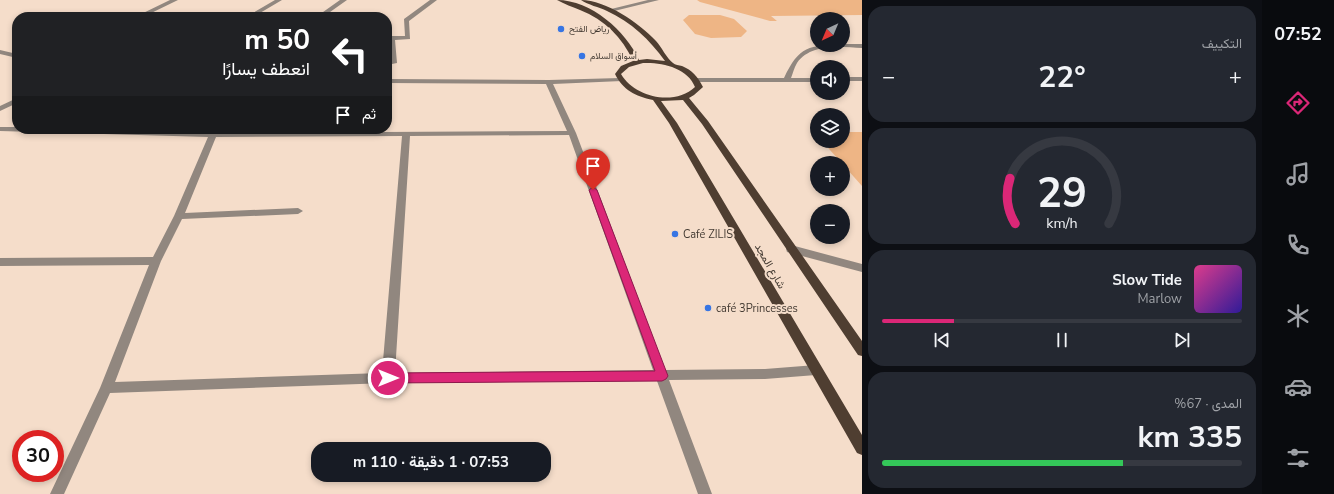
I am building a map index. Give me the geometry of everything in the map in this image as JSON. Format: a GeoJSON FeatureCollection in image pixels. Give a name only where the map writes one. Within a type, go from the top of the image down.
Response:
{"type":"FeatureCollection","features":[{"type":"Feature","properties":{"kind":"main road"},"geometry":{"type":"LineString","coordinates":[[560,0],[589,12],[607,23],[627,42],[637,62]]}},
{"type":"Feature","properties":{"kind":"main road"},"geometry":{"type":"LineString","coordinates":[[584,0],[610,10],[641,30],[661,49],[670,64]]}},
{"type":"Feature","properties":{"kind":"main road"},"geometry":{"type":"LineString","coordinates":[[647,61],[670,64],[686,71],[698,80],[699,87],[695,94],[685,98],[666,100],[655,98],[627,88],[620,80],[618,74],[621,69],[627,65],[637,62],[647,61]]}},
{"type":"Feature","properties":{"kind":"main road","name":"شارع المجد"},"geometry":{"type":"LineString","coordinates":[[655,98],[673,123],[862,448]]}},
{"type":"Feature","properties":{"kind":"main road"},"geometry":{"type":"LineString","coordinates":[[685,98],[705,122],[862,351]]}},
{"type":"Feature","properties":{"kind":"street"},"geometry":{"type":"LineString","coordinates":[[161,0],[172,1]]}},
{"type":"Feature","properties":{"kind":"street"},"geometry":{"type":"LineString","coordinates":[[258,12],[279,0]]}},
{"type":"Feature","properties":{"kind":"street"},"geometry":{"type":"LineString","coordinates":[[326,12],[344,0]]}},
{"type":"Feature","properties":{"kind":"street"},"geometry":{"type":"LineString","coordinates":[[392,38],[408,38],[406,20],[434,0]]}},
{"type":"Feature","properties":{"kind":"street"},"geometry":{"type":"LineString","coordinates":[[610,10],[656,0]]}},
{"type":"Feature","properties":{"kind":"street"},"geometry":{"type":"LineString","coordinates":[[149,12],[172,1]]}},
{"type":"Feature","properties":{"kind":"street"},"geometry":{"type":"LineString","coordinates":[[786,80],[794,63],[801,56],[811,50],[824,46],[862,46]]}},
{"type":"Feature","properties":{"kind":"street"},"geometry":{"type":"LineString","coordinates":[[392,50],[394,63]]}},
{"type":"Feature","properties":{"kind":"street"},"geometry":{"type":"LineString","coordinates":[[0,52],[12,55]]}},
{"type":"Feature","properties":{"kind":"street"},"geometry":{"type":"LineString","coordinates":[[850,79],[862,79]]}},
{"type":"Feature","properties":{"kind":"street"},"geometry":{"type":"LineString","coordinates":[[392,81],[549,82],[620,80]]}},
{"type":"Feature","properties":{"kind":"street"},"geometry":{"type":"LineString","coordinates":[[698,80],[810,80]]}},
{"type":"Feature","properties":{"kind":"street"},"geometry":{"type":"LineString","coordinates":[[549,82],[572,132],[705,494]]}},
{"type":"Feature","properties":{"kind":"street"},"geometry":{"type":"LineString","coordinates":[[0,109],[12,103]]}},
{"type":"Feature","properties":{"kind":"street"},"geometry":{"type":"LineString","coordinates":[[0,129],[12,129]]}},
{"type":"Feature","properties":{"kind":"street"},"geometry":{"type":"LineString","coordinates":[[392,134],[572,132]]}},
{"type":"Feature","properties":{"kind":"street"},"geometry":{"type":"LineString","coordinates":[[57,494],[106,388],[156,261],[179,216],[214,134]]}},
{"type":"Feature","properties":{"kind":"street"},"geometry":{"type":"LineString","coordinates":[[388,378],[406,134]]}},
{"type":"Feature","properties":{"kind":"street"},"geometry":{"type":"LineString","coordinates":[[179,216],[298,211]]}},
{"type":"Feature","properties":{"kind":"street"},"geometry":{"type":"LineString","coordinates":[[791,249],[862,268]]}},
{"type":"Feature","properties":{"kind":"street"},"geometry":{"type":"LineString","coordinates":[[0,262],[156,261]]}},
{"type":"Feature","properties":{"kind":"street"},"geometry":{"type":"LineString","coordinates":[[106,388],[388,378],[662,376],[765,374],[816,370]]}},
{"type":"Feature","properties":{"kind":"shaded area"},"geometry":{"type":"Polygon","coordinates":[[[697,0],[862,0],[862,15],[850,15],[850,12],[810,12],[810,16],[771,16],[777,21],[770,21],[697,0]]]}},
{"type":"Feature","properties":{"kind":"shaded area"},"geometry":{"type":"Polygon","coordinates":[[[689,15],[720,15],[734,19],[747,31],[741,37],[711,38],[695,34],[683,20],[689,15]]]}},
{"type":"Feature","properties":{"kind":"shaded area"},"geometry":{"type":"Polygon","coordinates":[[[850,132],[862,132],[862,186],[850,172],[850,156],[835,156],[828,148],[850,148],[850,132]]]}},
{"type":"Feature","properties":{"kind":"place","name":"رياض الفتح"},"geometry":{"type":"Point","coordinates":[561,29]}},
{"type":"Feature","properties":{"kind":"place","name":"أسواق السلام"},"geometry":{"type":"Point","coordinates":[582,56]}},
{"type":"Feature","properties":{"kind":"place","name":"Café ZILIS"},"geometry":{"type":"Point","coordinates":[675,234]}},
{"type":"Feature","properties":{"kind":"place","name":"café 3Princesses"},"geometry":{"type":"Point","coordinates":[708,308]}},
{"type":"Feature","properties":{"kind":"route"},"geometry":{"type":"LineString","coordinates":[[388,378],[662,376],[593,190]]}}]}
